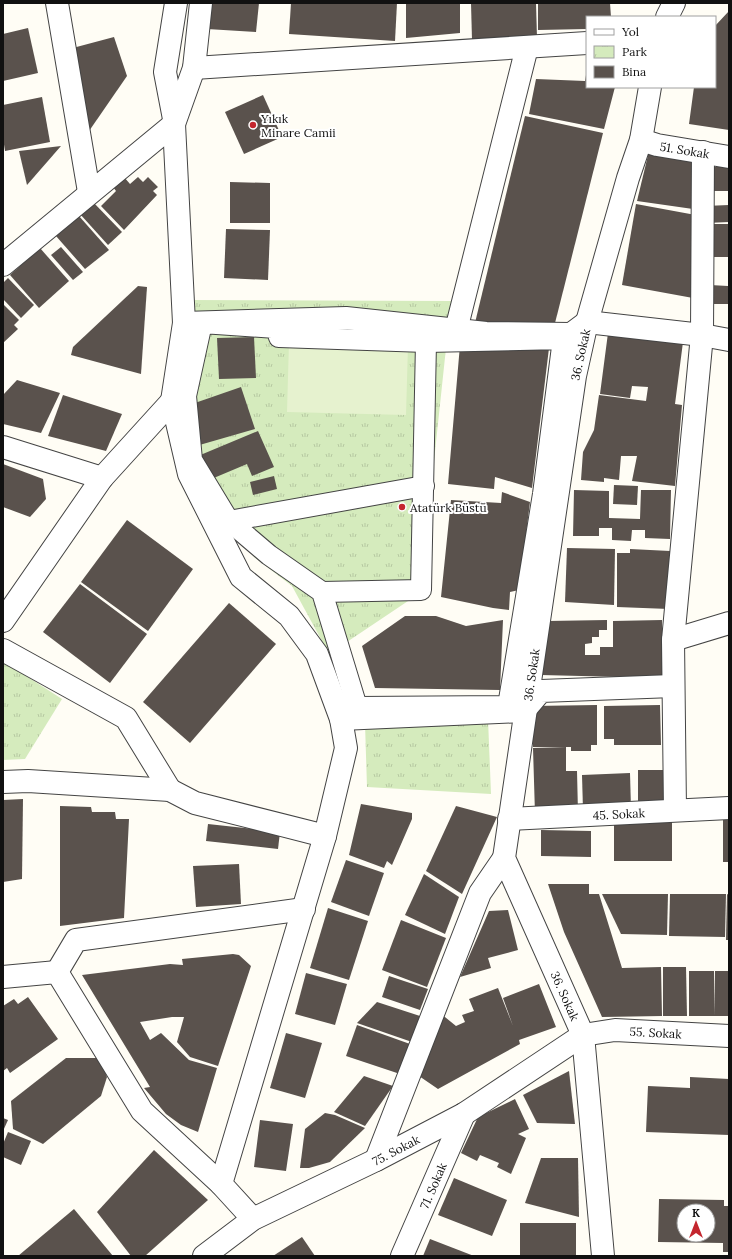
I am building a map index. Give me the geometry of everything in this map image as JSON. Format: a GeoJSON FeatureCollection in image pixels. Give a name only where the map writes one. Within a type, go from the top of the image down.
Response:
{"type":"FeatureCollection","features":[{"type":"Feature","properties":{"kind":"street"},"geometry":{"type":"LineString","coordinates":[[57,3],[89,192]]}},
{"type":"Feature","properties":{"kind":"street"},"geometry":{"type":"LineString","coordinates":[[176,3],[165,72],[174,122],[193,323],[186,396],[192,460],[229,521],[269,555],[322,592],[421,590],[426,342]]}},
{"type":"Feature","properties":{"kind":"street"},"geometry":{"type":"LineString","coordinates":[[3,265],[174,122],[194,68],[201,3]]}},
{"type":"Feature","properties":{"kind":"street"},"geometry":{"type":"LineString","coordinates":[[654,3],[660,16]]}},
{"type":"Feature","properties":{"kind":"street"},"geometry":{"type":"LineString","coordinates":[[668,16],[674,3]]}},
{"type":"Feature","properties":{"kind":"street"},"geometry":{"type":"LineString","coordinates":[[194,68],[586,43]]}},
{"type":"Feature","properties":{"kind":"street"},"geometry":{"type":"LineString","coordinates":[[456,330],[527,47]]}},
{"type":"Feature","properties":{"kind":"street","name":"36. Sokak"},"geometry":{"type":"LineString","coordinates":[[604,1256],[583,1035],[504,858],[524,711],[575,376],[587,322],[628,178],[642,140],[650,88]]}},
{"type":"Feature","properties":{"kind":"street","name":"51. Sokak"},"geometry":{"type":"LineString","coordinates":[[642,140],[657,145],[729,157]]}},
{"type":"Feature","properties":{"kind":"street"},"geometry":{"type":"LineString","coordinates":[[675,810],[672,640],[702,335],[703,152]]}},
{"type":"Feature","properties":{"kind":"street"},"geometry":{"type":"LineString","coordinates":[[193,323],[346,318],[486,333],[571,334],[587,322],[702,335],[729,340]]}},
{"type":"Feature","properties":{"kind":"street"},"geometry":{"type":"LineString","coordinates":[[193,323],[276,328],[279,337],[426,342],[563,338],[543,494],[508,706],[357,707],[322,592]]}},
{"type":"Feature","properties":{"kind":"street"},"geometry":{"type":"LineString","coordinates":[[3,621],[102,478],[172,401],[193,323]]}},
{"type":"Feature","properties":{"kind":"street"},"geometry":{"type":"LineString","coordinates":[[172,401],[190,474],[241,577],[289,616],[317,654],[340,719],[346,748],[325,836],[222,1184]]}},
{"type":"Feature","properties":{"kind":"street"},"geometry":{"type":"LineString","coordinates":[[3,446],[102,478]]}},
{"type":"Feature","properties":{"kind":"street"},"geometry":{"type":"LineString","coordinates":[[229,521],[424,486]]}},
{"type":"Feature","properties":{"kind":"street"},"geometry":{"type":"LineString","coordinates":[[672,640],[729,623]]}},
{"type":"Feature","properties":{"kind":"street"},"geometry":{"type":"LineString","coordinates":[[3,650],[126,718],[170,790]]}},
{"type":"Feature","properties":{"kind":"street"},"geometry":{"type":"LineString","coordinates":[[340,719],[524,711],[541,691],[673,686]]}},
{"type":"Feature","properties":{"kind":"street"},"geometry":{"type":"LineString","coordinates":[[3,782],[28,781],[170,790],[195,803],[325,836]]}},
{"type":"Feature","properties":{"kind":"street","name":"45. Sokak"},"geometry":{"type":"LineString","coordinates":[[509,819],[729,808]]}},
{"type":"Feature","properties":{"kind":"street"},"geometry":{"type":"LineString","coordinates":[[376,1160],[480,893],[504,858]]}},
{"type":"Feature","properties":{"kind":"street"},"geometry":{"type":"LineString","coordinates":[[57,972],[76,940],[304,909]]}},
{"type":"Feature","properties":{"kind":"street"},"geometry":{"type":"LineString","coordinates":[[3,977],[57,972]]}},
{"type":"Feature","properties":{"kind":"street"},"geometry":{"type":"LineString","coordinates":[[57,972],[142,1111],[222,1184],[253,1220]]}},
{"type":"Feature","properties":{"kind":"street","name":"55. Sokak"},"geometry":{"type":"LineString","coordinates":[[583,1035],[615,1030],[729,1036]]}},
{"type":"Feature","properties":{"kind":"street","name":"75. Sokak"},"geometry":{"type":"LineString","coordinates":[[204,1256],[253,1220],[376,1160],[464,1114],[583,1035]]}},
{"type":"Feature","properties":{"kind":"street","name":"71. Sokak"},"geometry":{"type":"LineString","coordinates":[[402,1256],[464,1114]]}},
{"type":"Feature","properties":{"kind":"green space"},"geometry":{"type":"Polygon","coordinates":[[[188,300],[451,301],[420,593],[329,654],[292,586],[254,557],[212,493],[193,447],[188,300]]]}},
{"type":"Feature","properties":{"kind":"green space"},"geometry":{"type":"Polygon","coordinates":[[[289,342],[408,345],[406,415],[287,412],[289,342]]]}},
{"type":"Feature","properties":{"kind":"green space"},"geometry":{"type":"Polygon","coordinates":[[[3,661],[62,699],[25,759],[3,760],[3,661]]]}},
{"type":"Feature","properties":{"kind":"green space"},"geometry":{"type":"Polygon","coordinates":[[[488,719],[491,794],[367,787],[365,724],[488,719]]]}},
{"type":"Feature","properties":{"kind":"building"},"geometry":{"type":"Polygon","coordinates":[[[209,3],[259,3],[256,32],[207,29],[209,3]]]}},
{"type":"Feature","properties":{"kind":"building"},"geometry":{"type":"Polygon","coordinates":[[[291,3],[397,3],[395,41],[289,34],[291,3]]]}},
{"type":"Feature","properties":{"kind":"building"},"geometry":{"type":"Polygon","coordinates":[[[406,3],[460,3],[460,33],[406,38],[406,3]]]}},
{"type":"Feature","properties":{"kind":"building"},"geometry":{"type":"Polygon","coordinates":[[[471,3],[536,3],[537,38],[472,40],[471,3]]]}},
{"type":"Feature","properties":{"kind":"building"},"geometry":{"type":"Polygon","coordinates":[[[538,3],[610,3],[611,16],[586,16],[586,29],[538,30],[538,3]]]}},
{"type":"Feature","properties":{"kind":"building"},"geometry":{"type":"Polygon","coordinates":[[[729,11],[729,130],[689,124],[694,88],[716,88],[716,25],[729,11]]]}},
{"type":"Feature","properties":{"kind":"building"},"geometry":{"type":"Polygon","coordinates":[[[28,28],[38,73],[3,81],[3,34],[28,28]]]}},
{"type":"Feature","properties":{"kind":"building"},"geometry":{"type":"Polygon","coordinates":[[[114,37],[127,76],[87,134],[69,49],[114,37]]]}},
{"type":"Feature","properties":{"kind":"building"},"geometry":{"type":"Polygon","coordinates":[[[586,75],[586,88],[615,88],[604,129],[529,114],[536,79],[585,81],[586,75]]]}},
{"type":"Feature","properties":{"kind":"building","name":"Yıkık Minare Camii"},"geometry":{"type":"Polygon","coordinates":[[[263,95],[282,137],[244,154],[225,112],[263,95]]]}},
{"type":"Feature","properties":{"kind":"building"},"geometry":{"type":"Polygon","coordinates":[[[42,97],[50,142],[5,151],[3,138],[3,105],[42,97]]]}},
{"type":"Feature","properties":{"kind":"building"},"geometry":{"type":"Polygon","coordinates":[[[525,116],[603,133],[553,331],[474,327],[525,116]]]}},
{"type":"Feature","properties":{"kind":"building"},"geometry":{"type":"Polygon","coordinates":[[[61,146],[27,185],[19,151],[61,146]]]}},
{"type":"Feature","properties":{"kind":"building"},"geometry":{"type":"Polygon","coordinates":[[[650,147],[700,158],[700,210],[637,201],[650,147]]]}},
{"type":"Feature","properties":{"kind":"building"},"geometry":{"type":"Polygon","coordinates":[[[707,167],[729,167],[729,191],[708,191],[707,167]]]}},
{"type":"Feature","properties":{"kind":"building"},"geometry":{"type":"Polygon","coordinates":[[[124,177],[130,184],[138,177],[143,182],[148,177],[158,187],[153,191],[157,195],[124,230],[101,206],[116,191],[113,187],[124,177]]]}},
{"type":"Feature","properties":{"kind":"building"},"geometry":{"type":"Polygon","coordinates":[[[230,182],[270,183],[270,223],[230,223],[230,182]]]}},
{"type":"Feature","properties":{"kind":"building"},"geometry":{"type":"Polygon","coordinates":[[[93,202],[122,232],[108,245],[80,214],[93,202]]]}},
{"type":"Feature","properties":{"kind":"building"},"geometry":{"type":"Polygon","coordinates":[[[636,204],[701,216],[693,298],[622,285],[636,204]]]}},
{"type":"Feature","properties":{"kind":"building"},"geometry":{"type":"Polygon","coordinates":[[[729,205],[729,222],[706,223],[705,206],[729,205]]]}},
{"type":"Feature","properties":{"kind":"building"},"geometry":{"type":"Polygon","coordinates":[[[79,216],[109,250],[85,269],[56,236],[79,216]]]}},
{"type":"Feature","properties":{"kind":"building"},"geometry":{"type":"Polygon","coordinates":[[[708,224],[729,224],[729,257],[708,257],[708,224]]]}},
{"type":"Feature","properties":{"kind":"building"},"geometry":{"type":"Polygon","coordinates":[[[226,229],[270,230],[268,280],[224,278],[226,229]]]}},
{"type":"Feature","properties":{"kind":"building"},"geometry":{"type":"Polygon","coordinates":[[[61,247],[83,272],[73,280],[51,255],[61,247]]]}},
{"type":"Feature","properties":{"kind":"building"},"geometry":{"type":"Polygon","coordinates":[[[40,248],[69,281],[39,308],[10,275],[40,248]]]}},
{"type":"Feature","properties":{"kind":"building"},"geometry":{"type":"Polygon","coordinates":[[[8,278],[34,305],[21,318],[3,299],[3,283],[8,278]]]}},
{"type":"Feature","properties":{"kind":"building"},"geometry":{"type":"Polygon","coordinates":[[[710,285],[728,286],[728,304],[710,304],[710,285]]]}},
{"type":"Feature","properties":{"kind":"building"},"geometry":{"type":"Polygon","coordinates":[[[138,286],[147,287],[141,374],[71,355],[73,347],[138,286]]]}},
{"type":"Feature","properties":{"kind":"building"},"geometry":{"type":"Polygon","coordinates":[[[3,304],[19,320],[14,325],[18,329],[3,343],[3,304]]]}},
{"type":"Feature","properties":{"kind":"building"},"geometry":{"type":"Polygon","coordinates":[[[608,333],[683,342],[675,404],[682,405],[675,486],[632,481],[637,456],[621,456],[619,480],[604,478],[604,482],[581,480],[583,452],[594,430],[599,395],[646,401],[648,387],[632,386],[630,398],[600,394],[608,333]]]}},
{"type":"Feature","properties":{"kind":"building"},"geometry":{"type":"Polygon","coordinates":[[[254,337],[256,378],[219,379],[217,338],[254,337]]]}},
{"type":"Feature","properties":{"kind":"building"},"geometry":{"type":"Polygon","coordinates":[[[460,345],[549,348],[532,488],[495,477],[494,489],[448,484],[460,345]]]}},
{"type":"Feature","properties":{"kind":"building"},"geometry":{"type":"Polygon","coordinates":[[[17,380],[60,393],[41,433],[3,424],[3,395],[17,380]]]}},
{"type":"Feature","properties":{"kind":"building"},"geometry":{"type":"Polygon","coordinates":[[[241,387],[255,429],[196,446],[192,404],[241,387]]]}},
{"type":"Feature","properties":{"kind":"building"},"geometry":{"type":"Polygon","coordinates":[[[63,395],[122,414],[106,451],[48,436],[63,395]]]}},
{"type":"Feature","properties":{"kind":"building"},"geometry":{"type":"Polygon","coordinates":[[[258,431],[274,467],[252,476],[247,464],[209,480],[198,456],[258,431]]]}},
{"type":"Feature","properties":{"kind":"building"},"geometry":{"type":"Polygon","coordinates":[[[3,464],[43,479],[46,499],[30,517],[3,507],[3,464]]]}},
{"type":"Feature","properties":{"kind":"building"},"geometry":{"type":"Polygon","coordinates":[[[274,476],[277,489],[253,495],[250,482],[274,476]]]}},
{"type":"Feature","properties":{"kind":"building"},"geometry":{"type":"Polygon","coordinates":[[[614,485],[638,486],[637,505],[613,504],[614,485]]]}},
{"type":"Feature","properties":{"kind":"building"},"geometry":{"type":"Polygon","coordinates":[[[574,490],[609,491],[609,518],[640,519],[641,490],[671,490],[670,539],[645,538],[645,530],[632,530],[631,541],[612,540],[612,528],[599,528],[599,536],[573,536],[574,490]]]}},
{"type":"Feature","properties":{"kind":"building"},"geometry":{"type":"Polygon","coordinates":[[[502,492],[530,502],[519,590],[510,592],[509,610],[441,597],[451,500],[501,503],[502,492]]]}},
{"type":"Feature","properties":{"kind":"building"},"geometry":{"type":"Polygon","coordinates":[[[127,520],[193,569],[148,631],[81,582],[127,520]]]}},
{"type":"Feature","properties":{"kind":"building"},"geometry":{"type":"Polygon","coordinates":[[[567,548],[615,549],[614,605],[565,602],[567,548]]]}},
{"type":"Feature","properties":{"kind":"building"},"geometry":{"type":"Polygon","coordinates":[[[630,549],[670,551],[669,609],[617,607],[617,553],[630,553],[630,549]]]}},
{"type":"Feature","properties":{"kind":"building"},"geometry":{"type":"Polygon","coordinates":[[[80,584],[147,634],[110,683],[43,632],[80,584]]]}},
{"type":"Feature","properties":{"kind":"building"},"geometry":{"type":"Polygon","coordinates":[[[229,603],[276,644],[190,743],[143,702],[229,603]]]}},
{"type":"Feature","properties":{"kind":"building"},"geometry":{"type":"Polygon","coordinates":[[[405,616],[436,616],[466,626],[503,620],[500,690],[375,688],[362,646],[405,616]]]}},
{"type":"Feature","properties":{"kind":"building"},"geometry":{"type":"Polygon","coordinates":[[[607,620],[607,630],[599,630],[599,637],[592,637],[592,643],[585,644],[585,655],[600,655],[600,647],[613,647],[613,621],[662,620],[662,678],[541,675],[548,621],[607,620]]]}},
{"type":"Feature","properties":{"kind":"building"},"geometry":{"type":"Polygon","coordinates":[[[597,705],[597,745],[591,745],[591,751],[571,751],[571,747],[533,747],[533,706],[597,705]]]}},
{"type":"Feature","properties":{"kind":"building"},"geometry":{"type":"Polygon","coordinates":[[[660,705],[661,745],[614,745],[614,739],[604,739],[604,706],[660,705]]]}},
{"type":"Feature","properties":{"kind":"building"},"geometry":{"type":"Polygon","coordinates":[[[566,747],[566,771],[577,771],[578,813],[535,814],[533,748],[566,747]]]}},
{"type":"Feature","properties":{"kind":"building"},"geometry":{"type":"Polygon","coordinates":[[[638,770],[668,770],[668,807],[638,807],[638,770]]]}},
{"type":"Feature","properties":{"kind":"building"},"geometry":{"type":"Polygon","coordinates":[[[630,773],[631,809],[583,810],[582,775],[630,773]]]}},
{"type":"Feature","properties":{"kind":"building"},"geometry":{"type":"Polygon","coordinates":[[[23,799],[22,879],[3,882],[3,800],[23,799]]]}},
{"type":"Feature","properties":{"kind":"building"},"geometry":{"type":"Polygon","coordinates":[[[361,804],[412,813],[412,819],[392,865],[387,861],[384,868],[349,855],[361,804]]]}},
{"type":"Feature","properties":{"kind":"building"},"geometry":{"type":"Polygon","coordinates":[[[60,806],[91,807],[92,812],[115,812],[116,819],[129,819],[124,918],[60,926],[60,806]]]}},
{"type":"Feature","properties":{"kind":"building"},"geometry":{"type":"Polygon","coordinates":[[[456,806],[497,817],[462,894],[426,871],[456,806]]]}},
{"type":"Feature","properties":{"kind":"building"},"geometry":{"type":"Polygon","coordinates":[[[723,815],[729,815],[729,862],[723,862],[723,815]]]}},
{"type":"Feature","properties":{"kind":"building"},"geometry":{"type":"Polygon","coordinates":[[[614,822],[672,822],[672,861],[614,861],[614,822]]]}},
{"type":"Feature","properties":{"kind":"building"},"geometry":{"type":"Polygon","coordinates":[[[208,824],[280,832],[278,849],[206,841],[208,824]]]}},
{"type":"Feature","properties":{"kind":"building"},"geometry":{"type":"Polygon","coordinates":[[[541,830],[591,831],[591,857],[541,856],[541,830]]]}},
{"type":"Feature","properties":{"kind":"building"},"geometry":{"type":"Polygon","coordinates":[[[346,860],[384,873],[369,916],[331,902],[346,860]]]}},
{"type":"Feature","properties":{"kind":"building"},"geometry":{"type":"Polygon","coordinates":[[[239,864],[241,904],[196,907],[193,866],[239,864]]]}},
{"type":"Feature","properties":{"kind":"building"},"geometry":{"type":"Polygon","coordinates":[[[424,874],[459,897],[445,934],[405,915],[424,874]]]}},
{"type":"Feature","properties":{"kind":"building"},"geometry":{"type":"Polygon","coordinates":[[[548,884],[589,884],[589,894],[599,894],[622,968],[661,967],[662,1016],[602,1017],[564,932],[548,884]]]}},
{"type":"Feature","properties":{"kind":"building"},"geometry":{"type":"Polygon","coordinates":[[[602,894],[668,894],[667,935],[621,934],[602,894]]]}},
{"type":"Feature","properties":{"kind":"building"},"geometry":{"type":"Polygon","coordinates":[[[670,894],[726,894],[725,937],[669,936],[670,894]]]}},
{"type":"Feature","properties":{"kind":"building"},"geometry":{"type":"Polygon","coordinates":[[[727,894],[729,895],[729,940],[726,940],[727,894]]]}},
{"type":"Feature","properties":{"kind":"building"},"geometry":{"type":"Polygon","coordinates":[[[328,908],[368,921],[349,980],[310,968],[328,908]]]}},
{"type":"Feature","properties":{"kind":"building"},"geometry":{"type":"Polygon","coordinates":[[[508,910],[518,950],[488,958],[491,968],[460,977],[489,911],[508,910]]]}},
{"type":"Feature","properties":{"kind":"building"},"geometry":{"type":"Polygon","coordinates":[[[401,920],[446,938],[427,987],[382,970],[401,920]]]}},
{"type":"Feature","properties":{"kind":"building"},"geometry":{"type":"Polygon","coordinates":[[[233,954],[239,955],[251,966],[218,1066],[190,1057],[177,1042],[184,1017],[172,1017],[140,1022],[150,1040],[161,1033],[189,1060],[217,1068],[198,1132],[181,1125],[166,1114],[144,1088],[150,1087],[82,975],[170,964],[183,965],[182,959],[233,954]]]}},
{"type":"Feature","properties":{"kind":"building"},"geometry":{"type":"Polygon","coordinates":[[[663,967],[686,967],[687,1016],[663,1016],[663,967]]]}},
{"type":"Feature","properties":{"kind":"building"},"geometry":{"type":"Polygon","coordinates":[[[689,971],[714,971],[715,1016],[689,1016],[689,971]]]}},
{"type":"Feature","properties":{"kind":"building"},"geometry":{"type":"Polygon","coordinates":[[[715,971],[729,971],[729,1016],[715,1016],[715,971]]]}},
{"type":"Feature","properties":{"kind":"building"},"geometry":{"type":"Polygon","coordinates":[[[306,973],[347,984],[335,1025],[295,1014],[306,973]]]}},
{"type":"Feature","properties":{"kind":"building"},"geometry":{"type":"Polygon","coordinates":[[[389,976],[428,989],[420,1010],[382,997],[389,976]]]}},
{"type":"Feature","properties":{"kind":"building"},"geometry":{"type":"Polygon","coordinates":[[[539,984],[556,1027],[519,1040],[520,1044],[438,1089],[419,1076],[440,1013],[456,1026],[465,1022],[462,1015],[474,1011],[469,999],[498,988],[513,1026],[503,998],[539,984]]]}},
{"type":"Feature","properties":{"kind":"building"},"geometry":{"type":"Polygon","coordinates":[[[28,997],[58,1039],[10,1073],[7,1068],[3,1071],[3,1006],[14,999],[18,1004],[28,997]]]}},
{"type":"Feature","properties":{"kind":"building"},"geometry":{"type":"Polygon","coordinates":[[[377,1002],[420,1016],[412,1042],[357,1023],[377,1002]]]}},
{"type":"Feature","properties":{"kind":"building"},"geometry":{"type":"Polygon","coordinates":[[[357,1025],[410,1044],[400,1074],[346,1056],[357,1025]]]}},
{"type":"Feature","properties":{"kind":"building"},"geometry":{"type":"Polygon","coordinates":[[[286,1033],[322,1043],[305,1098],[270,1088],[286,1033]]]}},
{"type":"Feature","properties":{"kind":"building"},"geometry":{"type":"Polygon","coordinates":[[[66,1058],[99,1058],[107,1077],[101,1096],[43,1144],[13,1129],[11,1101],[66,1058]]]}},
{"type":"Feature","properties":{"kind":"building"},"geometry":{"type":"Polygon","coordinates":[[[569,1071],[575,1124],[537,1123],[523,1095],[569,1071]]]}},
{"type":"Feature","properties":{"kind":"building"},"geometry":{"type":"Polygon","coordinates":[[[364,1076],[393,1086],[365,1126],[334,1112],[364,1076]]]}},
{"type":"Feature","properties":{"kind":"building"},"geometry":{"type":"Polygon","coordinates":[[[690,1077],[729,1079],[729,1135],[646,1132],[648,1086],[690,1088],[690,1077]]]}},
{"type":"Feature","properties":{"kind":"building"},"geometry":{"type":"Polygon","coordinates":[[[515,1099],[529,1129],[518,1134],[526,1138],[511,1174],[497,1167],[499,1163],[480,1155],[477,1161],[461,1153],[478,1117],[515,1099]]]}},
{"type":"Feature","properties":{"kind":"building"},"geometry":{"type":"Polygon","coordinates":[[[325,1113],[335,1115],[365,1128],[330,1162],[309,1168],[300,1168],[305,1129],[325,1113]]]}},
{"type":"Feature","properties":{"kind":"building"},"geometry":{"type":"Polygon","coordinates":[[[3,1118],[8,1120],[3,1131],[3,1118]]]}},
{"type":"Feature","properties":{"kind":"building"},"geometry":{"type":"Polygon","coordinates":[[[260,1120],[293,1124],[286,1171],[254,1167],[260,1120]]]}},
{"type":"Feature","properties":{"kind":"building"},"geometry":{"type":"Polygon","coordinates":[[[8,1132],[31,1141],[21,1165],[3,1157],[3,1144],[8,1132]]]}},
{"type":"Feature","properties":{"kind":"building"},"geometry":{"type":"Polygon","coordinates":[[[154,1150],[208,1200],[145,1256],[131,1256],[97,1212],[154,1150]]]}},
{"type":"Feature","properties":{"kind":"building"},"geometry":{"type":"Polygon","coordinates":[[[541,1158],[578,1158],[579,1217],[525,1203],[541,1158]]]}},
{"type":"Feature","properties":{"kind":"building"},"geometry":{"type":"Polygon","coordinates":[[[454,1178],[507,1200],[492,1236],[438,1215],[454,1178]]]}},
{"type":"Feature","properties":{"kind":"building"},"geometry":{"type":"Polygon","coordinates":[[[659,1199],[724,1200],[724,1206],[729,1206],[729,1252],[723,1252],[723,1243],[716,1243],[716,1203],[676,1203],[676,1242],[658,1242],[659,1199]]]}},
{"type":"Feature","properties":{"kind":"building"},"geometry":{"type":"Polygon","coordinates":[[[74,1209],[113,1256],[18,1256],[74,1209]]]}},
{"type":"Feature","properties":{"kind":"building"},"geometry":{"type":"Polygon","coordinates":[[[520,1223],[576,1223],[576,1256],[520,1256],[520,1223]]]}},
{"type":"Feature","properties":{"kind":"building"},"geometry":{"type":"Polygon","coordinates":[[[302,1237],[315,1256],[273,1256],[302,1237]]]}},
{"type":"Feature","properties":{"kind":"building"},"geometry":{"type":"Polygon","coordinates":[[[430,1239],[474,1256],[423,1256],[430,1239]]]}},
{"type":"Feature","properties":{"kind":"place","name":"Yıkık Minare Camii"},"geometry":{"type":"Point","coordinates":[253,125]}},
{"type":"Feature","properties":{"kind":"place","name":"Atatürk Büstü"},"geometry":{"type":"Point","coordinates":[402,507]}}]}
